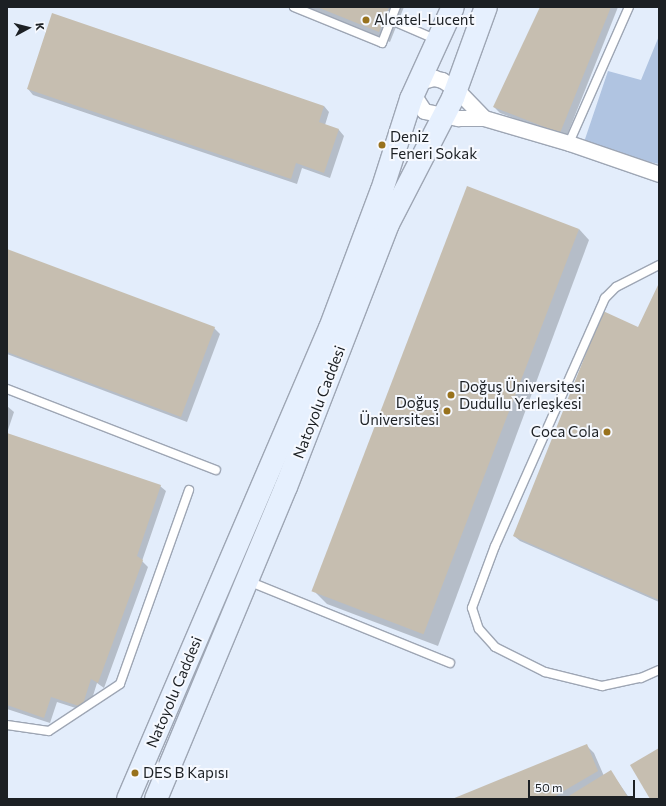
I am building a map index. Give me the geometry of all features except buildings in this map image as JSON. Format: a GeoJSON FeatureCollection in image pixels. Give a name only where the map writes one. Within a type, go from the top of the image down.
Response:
{"type":"FeatureCollection","features":[{"type":"Feature","properties":{"kind":"main road","name":"Natoyolu Caddesi"},"geometry":{"type":"LineString","coordinates":[[128,799],[330,328],[382,190],[416,88],[439,41],[453,7]]}},
{"type":"Feature","properties":{"kind":"main road","name":"Natoyolu Caddesi"},"geometry":{"type":"LineString","coordinates":[[156,799],[248,581],[388,224],[456,89],[486,7]]}},
{"type":"Feature","properties":{"kind":"street"},"geometry":{"type":"LineString","coordinates":[[484,118],[456,89],[434,78],[416,88],[424,111],[443,116],[484,118],[569,143],[659,174]]}},
{"type":"Feature","properties":{"kind":"lane"},"geometry":{"type":"LineString","coordinates":[[294,7],[382,43],[396,7]]}},
{"type":"Feature","properties":{"kind":"lane"},"geometry":{"type":"LineString","coordinates":[[569,143],[628,7]]}},
{"type":"Feature","properties":{"kind":"lane"},"geometry":{"type":"LineString","coordinates":[[391,20],[439,41]]}},
{"type":"Feature","properties":{"kind":"lane"},"geometry":{"type":"LineString","coordinates":[[659,265],[616,287],[604,298],[495,546],[472,608],[479,629],[495,647],[545,672],[602,686],[641,678],[659,670]]}},
{"type":"Feature","properties":{"kind":"lane"},"geometry":{"type":"LineString","coordinates":[[7,389],[216,470]]}},
{"type":"Feature","properties":{"kind":"lane"},"geometry":{"type":"LineString","coordinates":[[7,725],[49,731],[120,684],[189,490]]}},
{"type":"Feature","properties":{"kind":"lane"},"geometry":{"type":"LineString","coordinates":[[248,581],[450,663]]}},
{"type":"Feature","properties":{"kind":"shaded area"},"geometry":{"type":"Polygon","coordinates":[[[659,36],[659,164],[582,148],[608,71],[641,80],[659,36]]]}},
{"type":"Feature","properties":{"kind":"place","name":"Alcatel-Lucent"},"geometry":{"type":"Point","coordinates":[366,20]}},
{"type":"Feature","properties":{"kind":"place","name":"Deniz Feneri Sokak"},"geometry":{"type":"Point","coordinates":[382,145]}},
{"type":"Feature","properties":{"kind":"place","name":"Doğuş Üniversitesi Dudullu Yerleşkesi"},"geometry":{"type":"Point","coordinates":[451,395]}},
{"type":"Feature","properties":{"kind":"place","name":"Doğuş Üniversitesi"},"geometry":{"type":"Point","coordinates":[447,411]}},
{"type":"Feature","properties":{"kind":"place","name":"Coca Cola"},"geometry":{"type":"Point","coordinates":[607,432]}},
{"type":"Feature","properties":{"kind":"place","name":"DES B Kapısı"},"geometry":{"type":"Point","coordinates":[135,773]}}]}
